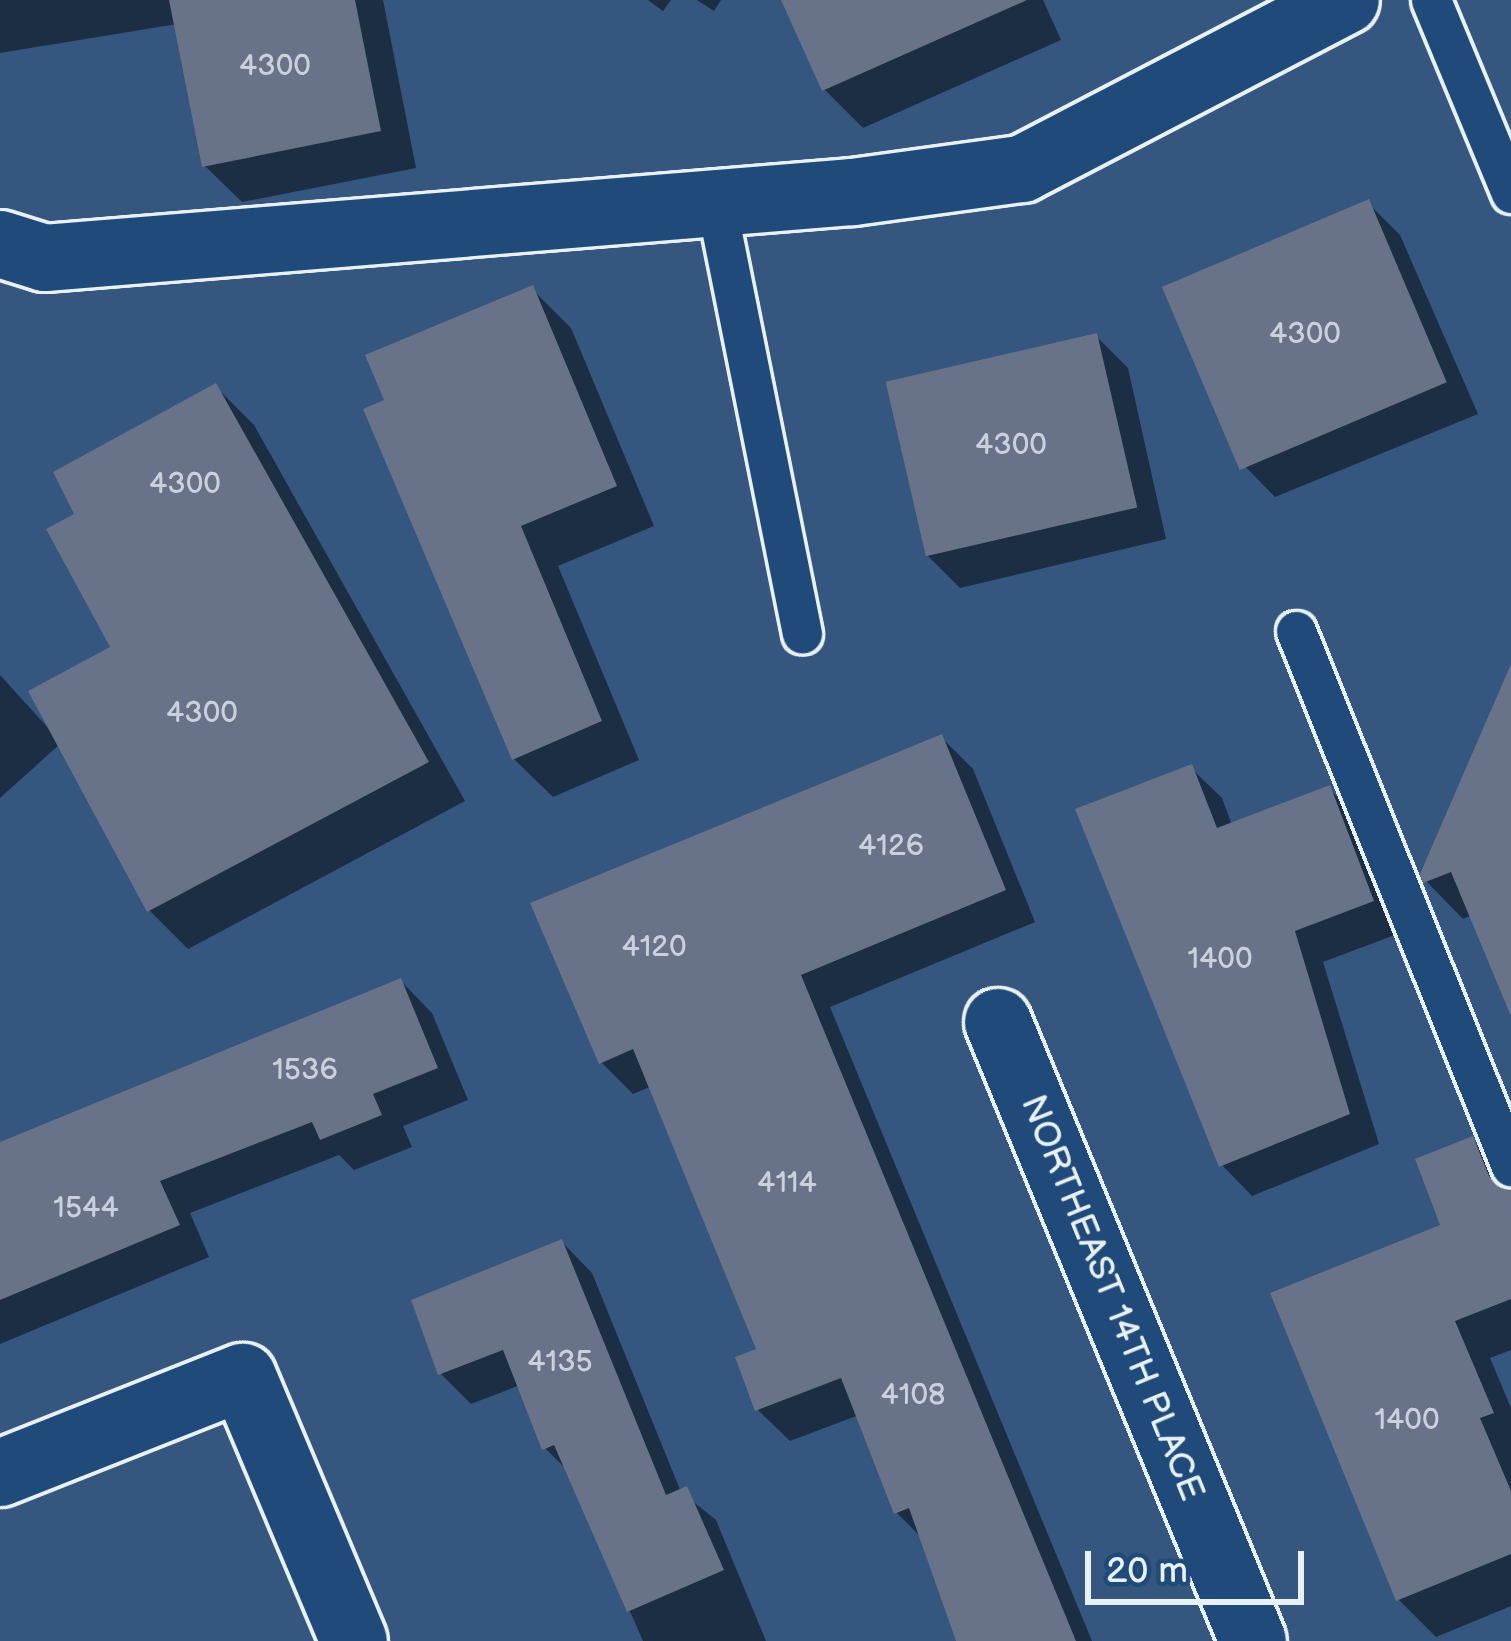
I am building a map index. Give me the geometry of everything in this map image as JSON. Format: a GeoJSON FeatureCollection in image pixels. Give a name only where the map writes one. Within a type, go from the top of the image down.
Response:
{"type":"FeatureCollection","features":[{"type":"Feature","properties":{"kind":"street"},"geometry":{"type":"LineString","coordinates":[[0,244],[44,258],[716,203],[1022,169],[1346,0]]}},
{"type":"Feature","properties":{"kind":"street","name":"NORTHEAST 14TH PLACE"},"geometry":{"type":"LineString","coordinates":[[998,1022],[1253,1641]]}},
{"type":"Feature","properties":{"kind":"street"},"geometry":{"type":"LineString","coordinates":[[0,1473],[243,1377],[354,1641]]}},
{"type":"Feature","properties":{"kind":"lane"},"geometry":{"type":"LineString","coordinates":[[1431,0],[1511,194]]}},
{"type":"Feature","properties":{"kind":"lane"},"geometry":{"type":"LineString","coordinates":[[716,203],[802,633]]}},
{"type":"Feature","properties":{"kind":"lane"},"geometry":{"type":"LineString","coordinates":[[1296,631],[1511,1166]]}},
{"type":"Feature","properties":{"kind":"building"},"geometry":{"type":"Polygon","coordinates":[[[169,0],[355,0],[381,131],[202,167],[169,0]]]}},
{"type":"Feature","properties":{"kind":"building"},"geometry":{"type":"Polygon","coordinates":[[[781,0],[1027,0],[822,91],[781,0]]]}},
{"type":"Feature","properties":{"kind":"building"},"geometry":{"type":"Polygon","coordinates":[[[1369,199],[1447,382],[1240,470],[1162,287],[1369,199]]]}},
{"type":"Feature","properties":{"kind":"building"},"geometry":{"type":"Polygon","coordinates":[[[533,285],[617,486],[521,526],[602,721],[512,760],[363,409],[384,400],[365,355],[533,285]]]}},
{"type":"Feature","properties":{"kind":"building"},"geometry":{"type":"Polygon","coordinates":[[[1097,333],[1137,507],[926,556],[886,382],[1097,333]]]}},
{"type":"Feature","properties":{"kind":"building"},"geometry":{"type":"Polygon","coordinates":[[[216,383],[429,762],[147,912],[28,691],[110,647],[46,529],[74,514],[53,472],[216,383]]]}},
{"type":"Feature","properties":{"kind":"building"},"geometry":{"type":"Polygon","coordinates":[[[1511,664],[1510,1014],[1451,872],[1423,883],[1420,874],[1511,664]]]}},
{"type":"Feature","properties":{"kind":"building"},"geometry":{"type":"Polygon","coordinates":[[[942,734],[1006,890],[801,975],[1076,1641],[956,1641],[909,1508],[894,1514],[841,1378],[755,1411],[735,1357],[756,1349],[633,1049],[599,1064],[530,903],[942,734]]]}},
{"type":"Feature","properties":{"kind":"building"},"geometry":{"type":"Polygon","coordinates":[[[1192,764],[1217,828],[1330,785],[1374,901],[1295,931],[1350,1114],[1219,1167],[1075,809],[1192,764]]]}},
{"type":"Feature","properties":{"kind":"building"},"geometry":{"type":"Polygon","coordinates":[[[401,978],[438,1068],[373,1094],[382,1115],[320,1140],[312,1122],[160,1181],[180,1225],[0,1300],[0,1142],[401,978]]]}},
{"type":"Feature","properties":{"kind":"building"},"geometry":{"type":"Polygon","coordinates":[[[1473,1136],[1489,1176],[1511,1190],[1511,1299],[1455,1321],[1494,1413],[1480,1418],[1511,1491],[1511,1554],[1396,1601],[1270,1293],[1440,1225],[1415,1159],[1473,1136]]]}},
{"type":"Feature","properties":{"kind":"building"},"geometry":{"type":"Polygon","coordinates":[[[562,1239],[666,1495],[687,1486],[724,1570],[627,1612],[554,1445],[542,1450],[503,1350],[438,1375],[411,1300],[562,1239]]]}}]}
